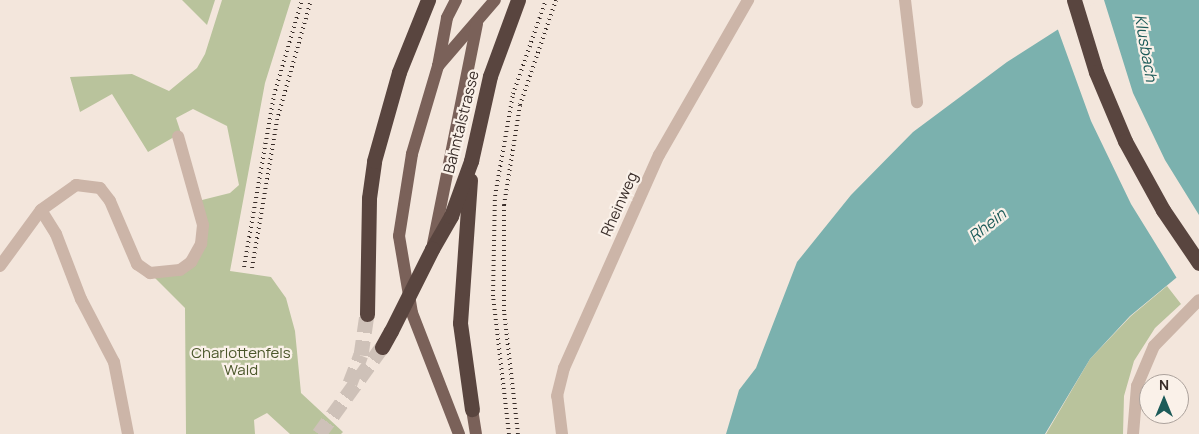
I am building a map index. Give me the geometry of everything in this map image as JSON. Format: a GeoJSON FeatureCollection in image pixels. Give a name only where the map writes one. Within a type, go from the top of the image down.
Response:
{"type":"FeatureCollection","features":[{"type":"Feature","properties":{"kind":"highway"},"geometry":{"type":"LineString","coordinates":[[367,314],[369,198],[374,161],[398,72],[428,0]]}},
{"type":"Feature","properties":{"kind":"highway","name":"Bahntalstrasse"},"geometry":{"type":"LineString","coordinates":[[382,347],[451,216],[471,161],[490,76],[518,0]]}},
{"type":"Feature","properties":{"kind":"highway"},"geometry":{"type":"LineString","coordinates":[[1074,0],[1096,72],[1125,141],[1163,210],[1199,263]]}},
{"type":"Feature","properties":{"kind":"highway"},"geometry":{"type":"LineString","coordinates":[[471,161],[460,323],[472,409]]}},
{"type":"Feature","properties":{"kind":"main road"},"geometry":{"type":"LineString","coordinates":[[456,0],[447,18],[438,66],[403,191],[400,253],[412,313],[459,434]]}},
{"type":"Feature","properties":{"kind":"main road"},"geometry":{"type":"LineString","coordinates":[[438,66],[495,0]]}},
{"type":"Feature","properties":{"kind":"main road"},"geometry":{"type":"LineString","coordinates":[[432,249],[439,201],[476,23]]}},
{"type":"Feature","properties":{"kind":"main road"},"geometry":{"type":"LineString","coordinates":[[472,409],[476,434]]}},
{"type":"Feature","properties":{"kind":"street","name":"Rheinweg"},"geometry":{"type":"LineString","coordinates":[[562,434],[557,396],[571,350],[659,155],[748,0]]}},
{"type":"Feature","properties":{"kind":"street"},"geometry":{"type":"LineString","coordinates":[[905,0],[917,102]]}},
{"type":"Feature","properties":{"kind":"street"},"geometry":{"type":"LineString","coordinates":[[0,266],[41,210],[76,185],[100,188],[110,201],[137,264],[150,273],[180,270],[191,262],[201,244],[202,225],[178,136]]}},
{"type":"Feature","properties":{"kind":"street"},"geometry":{"type":"LineString","coordinates":[[41,210],[56,234],[80,299],[114,362],[128,434]]}},
{"type":"Feature","properties":{"kind":"street"},"geometry":{"type":"LineString","coordinates":[[1133,434],[1137,386],[1154,346],[1199,300]]}},
{"type":"Feature","properties":{"kind":"green space"},"geometry":{"type":"Polygon","coordinates":[[[182,0],[215,0],[207,25],[182,0]]]}},
{"type":"Feature","properties":{"kind":"green space","name":"Charlottenfels Wald"},"geometry":{"type":"Polygon","coordinates":[[[222,0],[291,0],[265,83],[230,271],[271,277],[286,298],[295,331],[301,393],[343,432],[341,434],[290,434],[267,413],[254,420],[255,434],[186,434],[185,308],[150,273],[180,270],[201,244],[198,201],[230,193],[239,185],[227,126],[193,109],[176,118],[181,133],[148,152],[112,94],[80,112],[70,77],[132,74],[169,91],[197,68],[205,54],[222,0]]]}},
{"type":"Feature","properties":{"kind":"green space"},"geometry":{"type":"Polygon","coordinates":[[[1167,286],[1181,304],[1155,328],[1134,361],[1124,396],[1123,434],[1046,434],[1090,359],[1131,316],[1167,286]]]}},
{"type":"Feature","properties":{"kind":"water"},"geometry":{"type":"Polygon","coordinates":[[[1104,0],[1199,0],[1199,259],[1130,316],[1090,359],[1045,434],[726,434],[739,390],[756,368],[797,262],[851,195],[913,132],[1007,62],[1104,0]]]}},
{"type":"Feature","properties":{"kind":"pier"},"geometry":{"type":"Polygon","coordinates":[[[1099,0],[1104,0],[1133,93],[1165,160],[1199,215],[1199,262],[1178,280],[1131,204],[1091,121],[1057,27],[1099,0]]]}},
{"type":"Feature","properties":{"kind":"tunnel"},"geometry":{"type":"LineString","coordinates":[[350,383],[361,355],[367,314]]}},
{"type":"Feature","properties":{"kind":"tunnel"},"geometry":{"type":"LineString","coordinates":[[319,434],[382,347]]}},
{"type":"Feature","properties":{"kind":"railway"},"geometry":{"type":"LineString","coordinates":[[244,267],[274,95],[302,0]]}},
{"type":"Feature","properties":{"kind":"railway"},"geometry":{"type":"LineString","coordinates":[[252,268],[277,120],[311,0]]}},
{"type":"Feature","properties":{"kind":"railway"},"geometry":{"type":"LineString","coordinates":[[509,434],[493,296],[495,196],[513,94],[546,0]]}},
{"type":"Feature","properties":{"kind":"railway"},"geometry":{"type":"LineString","coordinates":[[518,434],[504,311],[504,205],[520,105],[556,0]]}},
{"type":"Feature","properties":{"kind":"water label","name":"Klusbach"},"geometry":{"type":"Point","coordinates":[1146,48]}},
{"type":"Feature","properties":{"kind":"water label","name":"Rhein"},"geometry":{"type":"Point","coordinates":[987,225]}}]}
